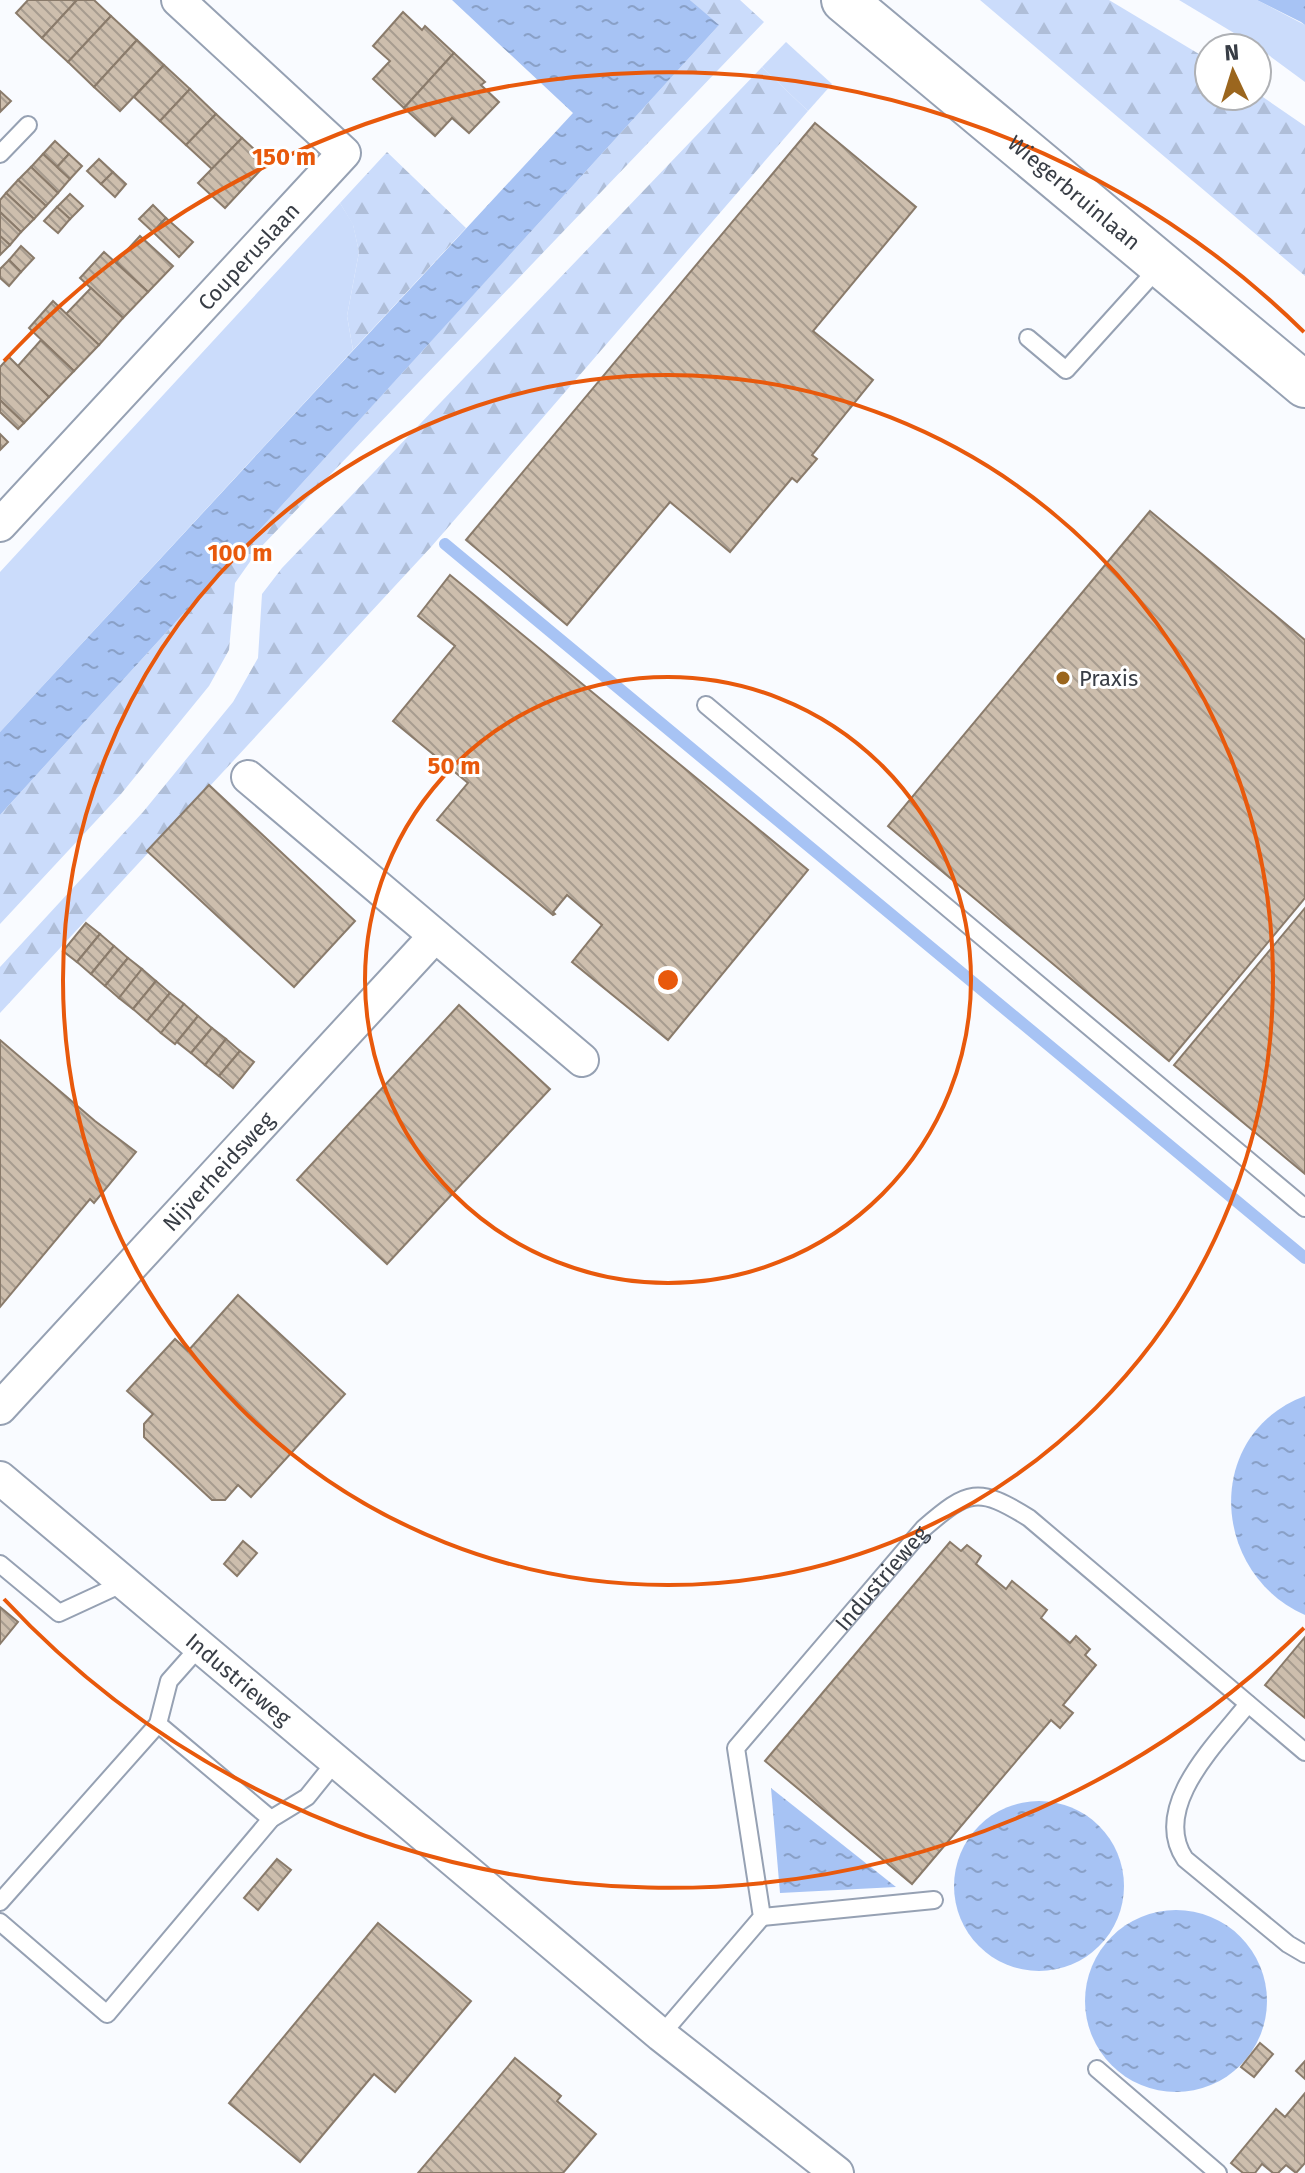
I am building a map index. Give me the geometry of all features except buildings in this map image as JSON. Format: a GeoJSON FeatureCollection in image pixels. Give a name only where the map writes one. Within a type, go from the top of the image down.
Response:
{"type":"FeatureCollection","features":[{"type":"Feature","properties":{"kind":"street","name":"Couperuslaan"},"geometry":{"type":"LineString","coordinates":[[0,525],[344,153],[178,0]]}},
{"type":"Feature","properties":{"kind":"street","name":"Wiegerbruinlaan"},"geometry":{"type":"LineString","coordinates":[[844,0],[1305,385]]}},
{"type":"Feature","properties":{"kind":"street"},"geometry":{"type":"LineString","coordinates":[[248,777],[582,1060]]}},
{"type":"Feature","properties":{"kind":"street","name":"Nijverheidsweg"},"geometry":{"type":"LineString","coordinates":[[0,1408],[435,936]]}},
{"type":"Feature","properties":{"kind":"street","name":"Industrieweg"},"geometry":{"type":"LineString","coordinates":[[0,1478],[661,2035],[837,2173]]}},
{"type":"Feature","properties":{"kind":"lane"},"geometry":{"type":"LineString","coordinates":[[0,154],[28,125]]}},
{"type":"Feature","properties":{"kind":"lane"},"geometry":{"type":"LineString","coordinates":[[1028,338],[1066,370],[1161,265]]}},
{"type":"Feature","properties":{"kind":"lane"},"geometry":{"type":"LineString","coordinates":[[706,705],[1305,1208]]}},
{"type":"Feature","properties":{"kind":"lane","name":"Industrieweg"},"geometry":{"type":"LineString","coordinates":[[762,1917],[736,1748],[924,1528],[966,1496],[1000,1500],[1029,1518],[1305,1752]]}},
{"type":"Feature","properties":{"kind":"lane"},"geometry":{"type":"LineString","coordinates":[[0,1564],[59,1613],[124,1583]]}},
{"type":"Feature","properties":{"kind":"lane"},"geometry":{"type":"LineString","coordinates":[[0,1902],[158,1724],[169,1681],[200,1646]]}},
{"type":"Feature","properties":{"kind":"lane"},"geometry":{"type":"LineString","coordinates":[[1248,1704],[1191,1777],[1174,1826],[1178,1848],[1185,1859],[1288,1944],[1305,1954]]}},
{"type":"Feature","properties":{"kind":"lane"},"geometry":{"type":"LineString","coordinates":[[158,1724],[271,1819]]}},
{"type":"Feature","properties":{"kind":"lane"},"geometry":{"type":"LineString","coordinates":[[0,1922],[107,2014],[271,1819],[307,1797],[336,1761]]}},
{"type":"Feature","properties":{"kind":"lane"},"geometry":{"type":"LineString","coordinates":[[661,2035],[762,1917],[934,1900]]}},
{"type":"Feature","properties":{"kind":"lane"},"geometry":{"type":"LineString","coordinates":[[1097,2069],[1218,2173]]}},
{"type":"Feature","properties":{"kind":"green space"},"geometry":{"type":"Polygon","coordinates":[[[690,0],[740,0],[764,22],[259,549],[235,583],[229,650],[209,686],[121,794],[0,924],[0,815],[718,26],[690,0]]]}},
{"type":"Feature","properties":{"kind":"green space"},"geometry":{"type":"Polygon","coordinates":[[[980,0],[1109,0],[1193,50],[1193,112],[1273,112],[1273,104],[1305,126],[1305,276],[980,0]]]}},
{"type":"Feature","properties":{"kind":"green space"},"geometry":{"type":"Polygon","coordinates":[[[1179,0],[1257,0],[1305,25],[1305,82],[1273,58],[1273,32],[1232,32],[1179,0]]]}},
{"type":"Feature","properties":{"kind":"green space"},"geometry":{"type":"Polygon","coordinates":[[[786,42],[832,84],[808,111],[762,67],[786,42]]]}},
{"type":"Feature","properties":{"kind":"green space"},"geometry":{"type":"Polygon","coordinates":[[[762,67],[808,111],[431,547],[0,1013],[0,967],[143,812],[233,702],[258,658],[262,594],[282,568],[762,67]]]}},
{"type":"Feature","properties":{"kind":"green space"},"geometry":{"type":"Polygon","coordinates":[[[387,152],[466,228],[353,350],[347,316],[359,252],[353,225],[340,203],[387,152]]]}},
{"type":"Feature","properties":{"kind":"green space"},"geometry":{"type":"Polygon","coordinates":[[[340,203],[353,224],[359,252],[347,316],[353,350],[0,732],[0,572],[340,203]]]}},
{"type":"Feature","properties":{"kind":"water"},"geometry":{"type":"Polygon","coordinates":[[[452,0],[690,0],[719,25],[0,815],[0,732],[573,113],[452,0]]]}},
{"type":"Feature","properties":{"kind":"water"},"geometry":{"type":"Polygon","coordinates":[[[1257,0],[1305,0],[1305,25],[1301,22],[1257,0]]]}},
{"type":"Feature","properties":{"kind":"water"},"geometry":{"type":"Polygon","coordinates":[[[1305,1396],[1305,1615],[1274,1595],[1251,1568],[1236,1537],[1231,1504],[1235,1471],[1249,1440],[1272,1415],[1305,1396]]]}},
{"type":"Feature","properties":{"kind":"water"},"geometry":{"type":"Polygon","coordinates":[[[771,1788],[896,1887],[780,1893],[771,1788]]]}},
{"type":"Feature","properties":{"kind":"water"},"geometry":{"type":"Polygon","coordinates":[[[1039,1801],[1072,1807],[1099,1826],[1118,1853],[1124,1886],[1118,1919],[1099,1946],[1072,1965],[1039,1971],[1006,1965],[979,1946],[960,1919],[954,1886],[960,1853],[979,1826],[1006,1807],[1039,1801]]]}},
{"type":"Feature","properties":{"kind":"water"},"geometry":{"type":"Polygon","coordinates":[[[1176,1910],[1211,1917],[1240,1937],[1260,1966],[1267,2001],[1260,2036],[1240,2065],[1211,2085],[1176,2092],[1141,2085],[1112,2065],[1092,2036],[1085,2001],[1092,1966],[1112,1937],[1141,1917],[1176,1910]]]}},
{"type":"Feature","properties":{"kind":"waterway"},"geometry":{"type":"LineString","coordinates":[[445,544],[1305,1258]]}},
{"type":"Feature","properties":{"kind":"place","name":"Praxis"},"geometry":{"type":"Point","coordinates":[1063,678]}}]}
